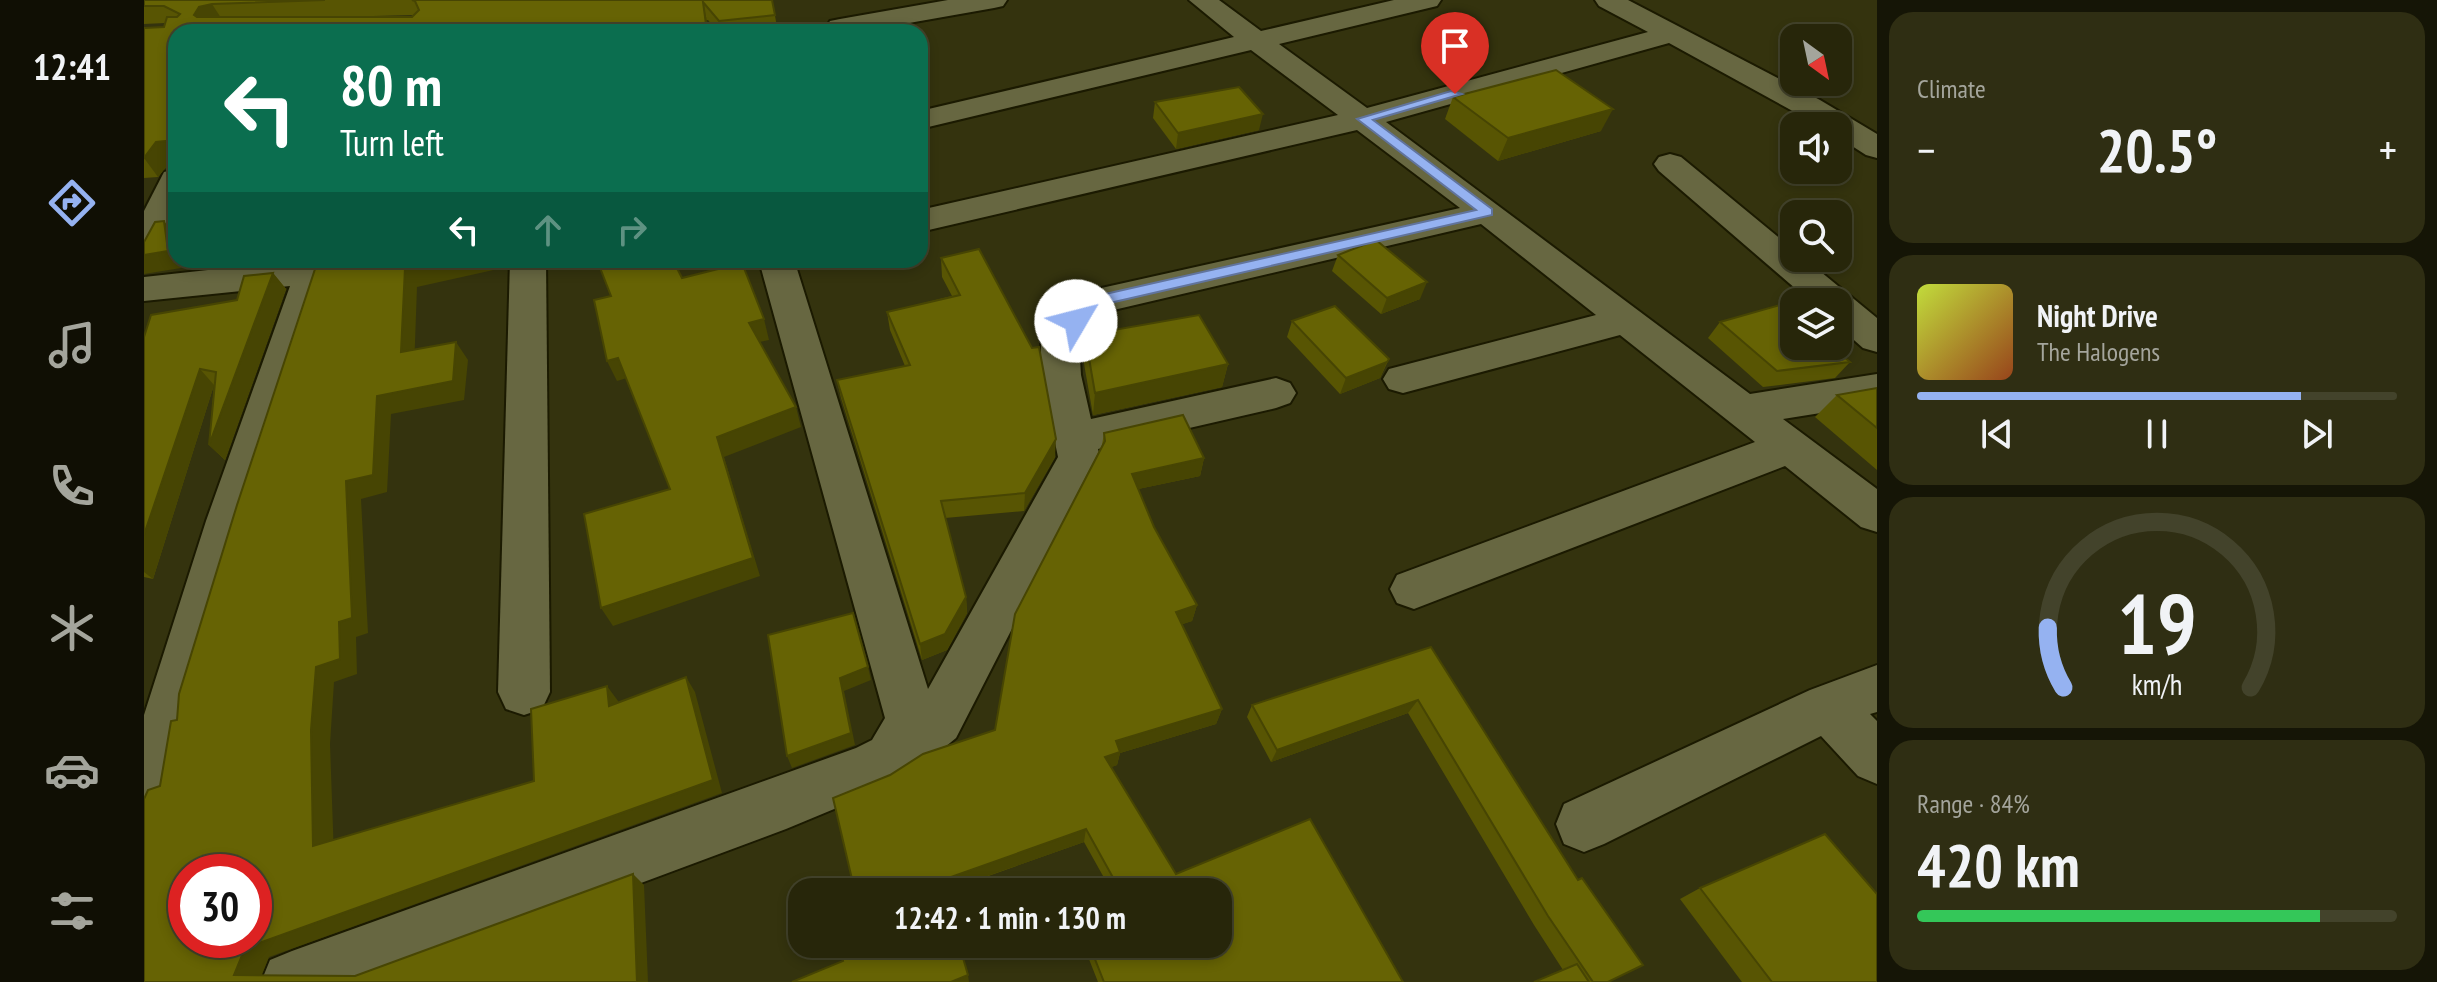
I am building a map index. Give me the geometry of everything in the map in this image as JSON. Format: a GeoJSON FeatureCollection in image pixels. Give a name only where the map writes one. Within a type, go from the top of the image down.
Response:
{"type":"FeatureCollection","features":[{"type":"Feature","properties":{"kind":"street"},"geometry":{"type":"LineString","coordinates":[[857,24],[994,0]]}},
{"type":"Feature","properties":{"kind":"street"},"geometry":{"type":"LineString","coordinates":[[1202,0],[1487,212],[1877,514]]}},
{"type":"Feature","properties":{"kind":"street"},"geometry":{"type":"LineString","coordinates":[[928,118],[1428,0]]}},
{"type":"Feature","properties":{"kind":"street"},"geometry":{"type":"LineString","coordinates":[[1608,0],[1809,106],[1877,148]]}},
{"type":"Feature","properties":{"kind":"street"},"geometry":{"type":"LineString","coordinates":[[928,219],[1363,119],[1671,34]]}},
{"type":"Feature","properties":{"kind":"street"},"geometry":{"type":"LineString","coordinates":[[1670,164],[1817,288]]}},
{"type":"Feature","properties":{"kind":"street"},"geometry":{"type":"LineString","coordinates":[[144,248],[168,196]]}},
{"type":"Feature","properties":{"kind":"street"},"geometry":{"type":"LineString","coordinates":[[292,982],[786,802],[891,758],[938,721],[984,638],[1019,564],[1079,457],[1061,375],[1060,341],[1092,302],[1487,212]]}},
{"type":"Feature","properties":{"kind":"street"},"geometry":{"type":"LineString","coordinates":[[144,289],[300,268]]}},
{"type":"Feature","properties":{"kind":"street"},"geometry":{"type":"LineString","coordinates":[[144,800],[229,521],[314,268]]}},
{"type":"Feature","properties":{"kind":"street"},"geometry":{"type":"LineString","coordinates":[[524,692],[528,268]]}},
{"type":"Feature","properties":{"kind":"street"},"geometry":{"type":"LineString","coordinates":[[779,268],[912,721],[891,758]]}},
{"type":"Feature","properties":{"kind":"street"},"geometry":{"type":"LineString","coordinates":[[1852,318],[1877,339]]}},
{"type":"Feature","properties":{"kind":"street"},"geometry":{"type":"LineString","coordinates":[[1403,379],[1628,320]]}},
{"type":"Feature","properties":{"kind":"street"},"geometry":{"type":"LineString","coordinates":[[1745,410],[1877,389]]}},
{"type":"Feature","properties":{"kind":"street"},"geometry":{"type":"LineString","coordinates":[[1077,438],[1276,393]]}},
{"type":"Feature","properties":{"kind":"street"},"geometry":{"type":"LineString","coordinates":[[1414,589],[1791,446]]}},
{"type":"Feature","properties":{"kind":"street"},"geometry":{"type":"LineString","coordinates":[[1584,824],[1828,707],[1877,688]]}},
{"type":"Feature","properties":{"kind":"street"},"geometry":{"type":"LineString","coordinates":[[1828,707],[1877,758]]}},
{"type":"Feature","properties":{"kind":"building"},"geometry":{"type":"Polygon","coordinates":[[[144,0],[325,0],[212,4],[199,7],[194,15],[412,17],[419,10],[412,0],[772,0],[775,15],[719,21],[703,2],[706,24],[168,24],[168,141],[156,142],[144,158],[144,28],[164,27],[167,17],[180,14],[164,6],[144,6],[144,0]]]}},
{"type":"Feature","properties":{"kind":"building"},"geometry":{"type":"Polygon","coordinates":[[[1556,70],[1613,109],[1508,138],[1453,97],[1556,70]]]}},
{"type":"Feature","properties":{"kind":"building"},"geometry":{"type":"Polygon","coordinates":[[[1239,87],[1263,114],[1178,133],[1155,102],[1239,87]]]}},
{"type":"Feature","properties":{"kind":"building"},"geometry":{"type":"Polygon","coordinates":[[[164,221],[168,251],[144,255],[144,242],[155,222],[164,221]]]}},
{"type":"Feature","properties":{"kind":"building"},"geometry":{"type":"Polygon","coordinates":[[[1376,240],[1427,282],[1387,298],[1338,255],[1376,240]]]}},
{"type":"Feature","properties":{"kind":"building"},"geometry":{"type":"Polygon","coordinates":[[[979,249],[1032,348],[1039,347],[1056,439],[1025,493],[941,501],[966,597],[945,634],[920,644],[837,380],[910,365],[887,312],[960,295],[941,258],[979,249]]]}},
{"type":"Feature","properties":{"kind":"building"},"geometry":{"type":"Polygon","coordinates":[[[315,268],[405,268],[401,352],[456,342],[453,381],[377,396],[373,475],[346,481],[352,618],[339,622],[340,659],[316,667],[311,730],[313,846],[534,781],[531,709],[607,686],[609,706],[686,677],[713,780],[272,938],[272,854],[168,854],[168,958],[241,958],[234,975],[355,976],[633,874],[637,982],[144,982],[144,799],[148,790],[160,786],[171,721],[177,720],[179,694],[315,268]]]}},
{"type":"Feature","properties":{"kind":"building"},"geometry":{"type":"Polygon","coordinates":[[[600,268],[677,268],[682,278],[722,268],[744,268],[764,319],[749,323],[796,407],[717,437],[753,558],[601,608],[584,514],[670,489],[618,358],[607,361],[594,300],[611,296],[600,268]]]}},
{"type":"Feature","properties":{"kind":"building"},"geometry":{"type":"Polygon","coordinates":[[[273,273],[209,445],[216,372],[200,369],[144,535],[144,337],[151,315],[237,300],[244,276],[273,273]]]}},
{"type":"Feature","properties":{"kind":"building"},"geometry":{"type":"Polygon","coordinates":[[[1780,305],[1780,360],[1850,362],[1777,371],[1720,322],[1780,305]]]}},
{"type":"Feature","properties":{"kind":"building"},"geometry":{"type":"Polygon","coordinates":[[[1335,306],[1389,359],[1387,362],[1346,378],[1292,321],[1335,306]]]}},
{"type":"Feature","properties":{"kind":"building"},"geometry":{"type":"Polygon","coordinates":[[[1199,315],[1228,364],[1095,393],[1085,335],[1199,315]]]}},
{"type":"Feature","properties":{"kind":"building"},"geometry":{"type":"Polygon","coordinates":[[[1877,388],[1877,428],[1837,395],[1877,388]]]}},
{"type":"Feature","properties":{"kind":"building"},"geometry":{"type":"Polygon","coordinates":[[[1183,415],[1204,458],[1132,474],[1154,527],[1197,605],[1176,612],[1222,709],[1116,741],[1120,752],[1105,757],[1176,874],[1310,819],[1403,982],[1104,982],[1095,958],[1232,958],[1232,878],[1113,878],[1086,829],[948,878],[852,878],[833,798],[890,775],[923,754],[995,730],[1015,614],[1105,441],[1104,433],[1183,415]]]}},
{"type":"Feature","properties":{"kind":"building"},"geometry":{"type":"Polygon","coordinates":[[[853,613],[868,667],[840,678],[851,733],[787,756],[768,635],[853,613]]]}},
{"type":"Feature","properties":{"kind":"building"},"geometry":{"type":"Polygon","coordinates":[[[1431,647],[1578,880],[1582,878],[1643,965],[1608,982],[1593,982],[1548,916],[1418,700],[1277,750],[1252,705],[1431,647]]]}},
{"type":"Feature","properties":{"kind":"building"},"geometry":{"type":"Polygon","coordinates":[[[1825,834],[1877,894],[1877,982],[1772,982],[1700,888],[1825,834]]]}},
{"type":"Feature","properties":{"kind":"building"},"geometry":{"type":"Polygon","coordinates":[[[842,958],[963,958],[968,975],[951,982],[792,982],[843,961],[842,958]]]}},
{"type":"Feature","properties":{"kind":"building"},"geometry":{"type":"Polygon","coordinates":[[[1577,964],[1589,982],[1534,982],[1577,964]]]}},
{"type":"Feature","properties":{"kind":"route"},"geometry":{"type":"LineString","coordinates":[[1076,321],[1092,302],[1487,212],[1363,119],[1455,94]]}}]}
